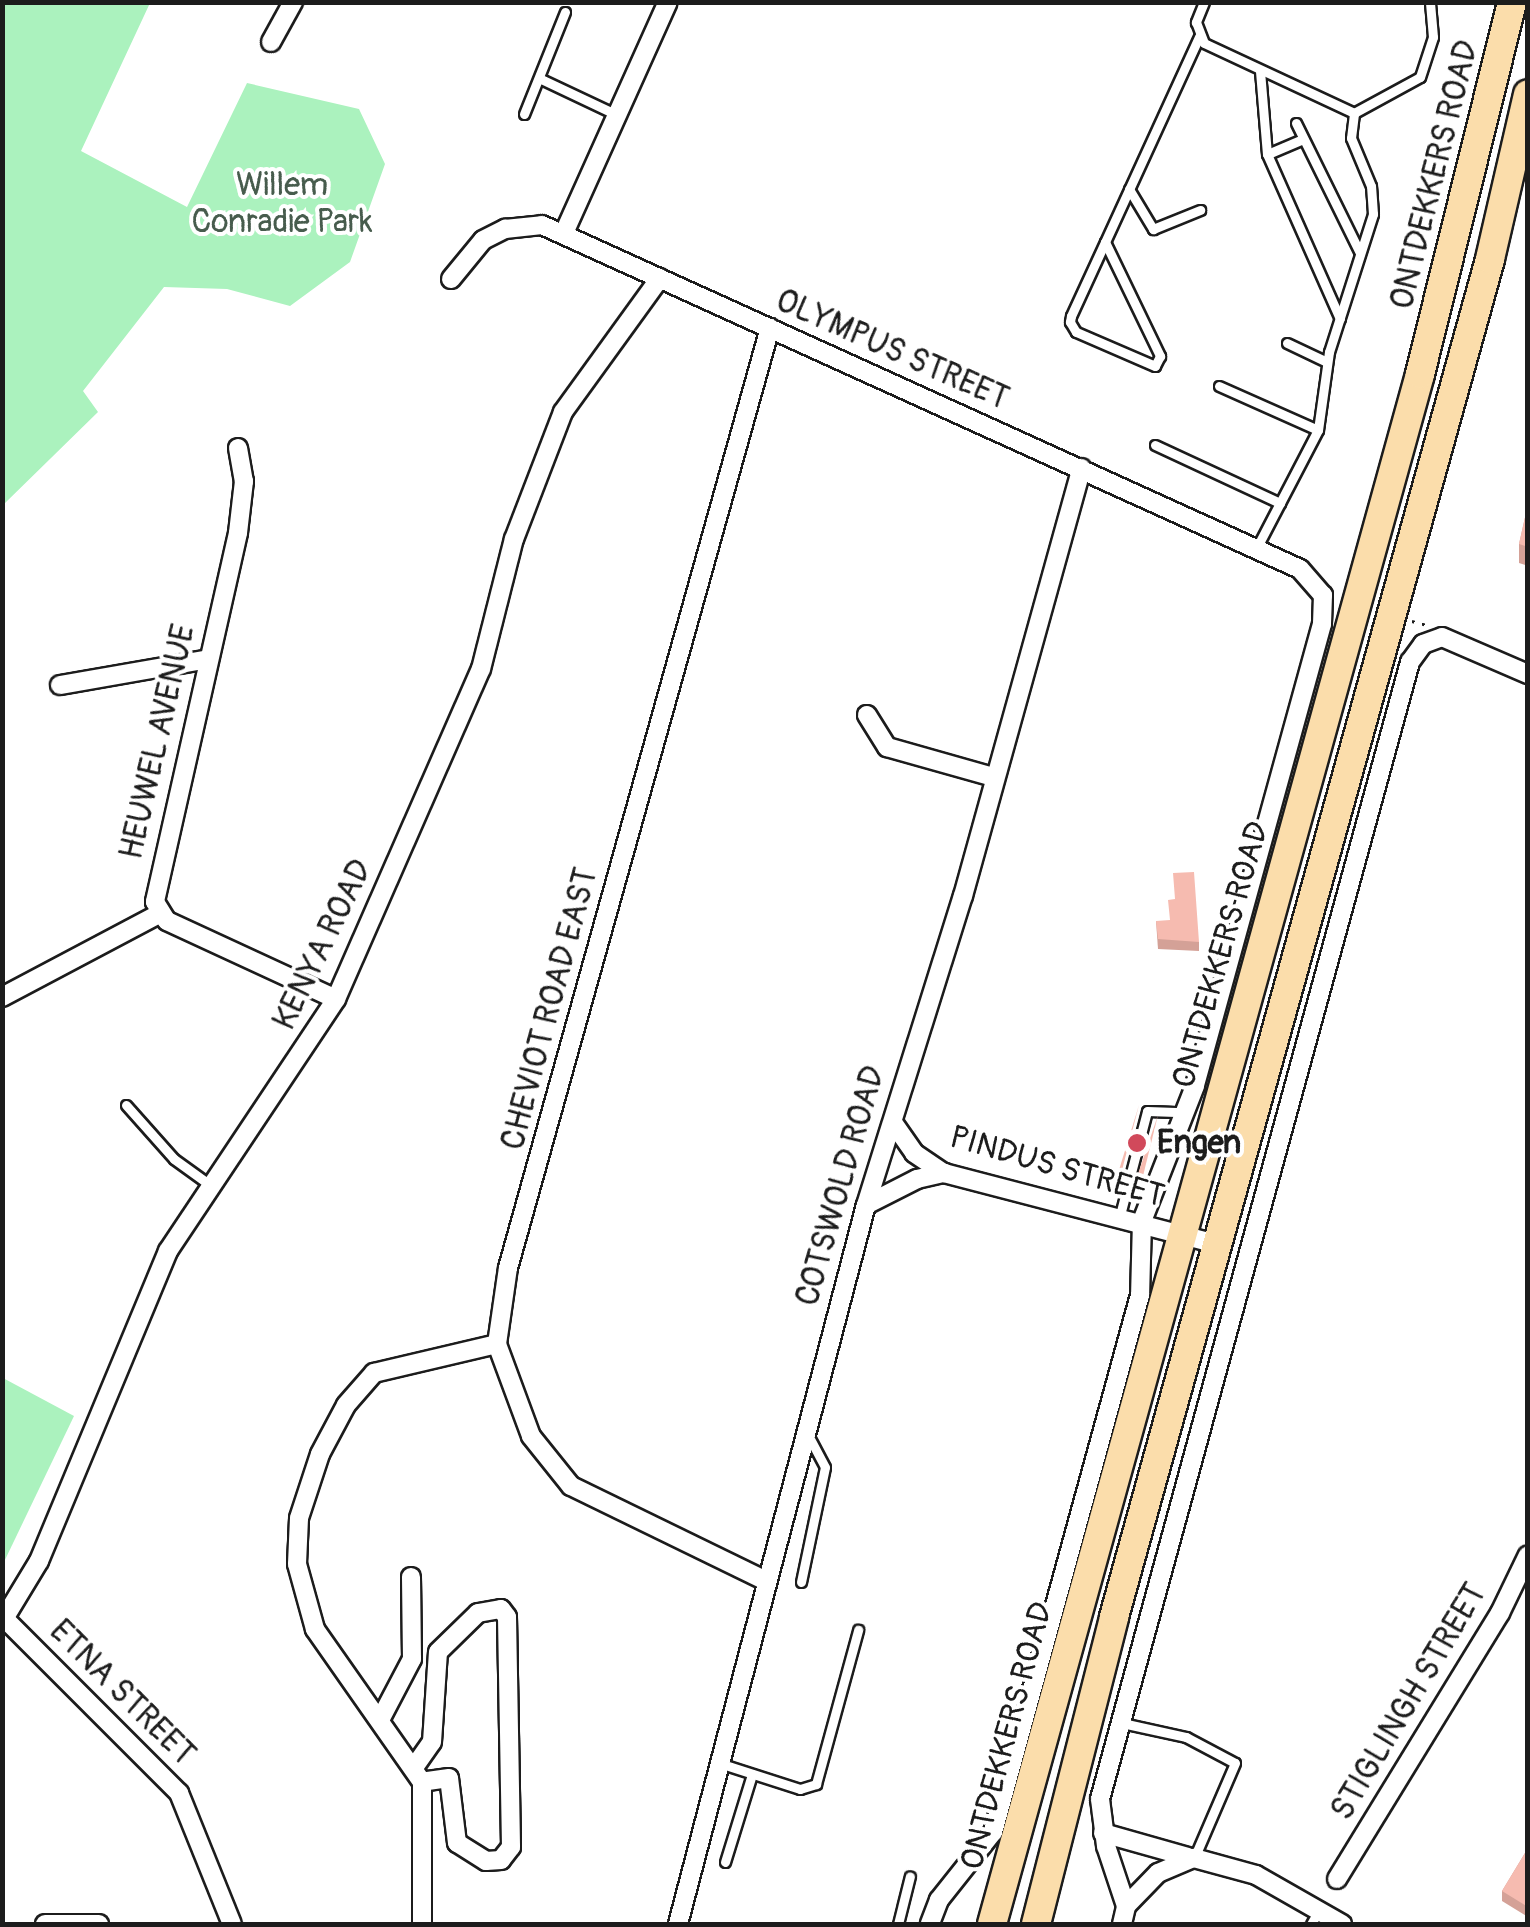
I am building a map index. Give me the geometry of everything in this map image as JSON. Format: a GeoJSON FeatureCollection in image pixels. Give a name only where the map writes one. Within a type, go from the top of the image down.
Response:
{"type":"FeatureCollection","features":[{"type":"Feature","properties":{"kind":"main road","name":"ONTDEKKERS ROAD"},"geometry":{"type":"LineString","coordinates":[[992,1924],[1472,181],[1512,2]]}},
{"type":"Feature","properties":{"kind":"main road"},"geometry":{"type":"LineString","coordinates":[[1036,1924],[1490,259],[1528,94]]}},
{"type":"Feature","properties":{"kind":"street"},"geometry":{"type":"LineString","coordinates":[[271,42],[292,2]]}},
{"type":"Feature","properties":{"kind":"street"},"geometry":{"type":"LineString","coordinates":[[564,233],[668,2]]}},
{"type":"Feature","properties":{"kind":"street","name":"OLYMPUS STREET"},"geometry":{"type":"LineString","coordinates":[[451,279],[483,240],[505,229],[532,224],[564,233],[1082,468],[1318,582]]}},
{"type":"Feature","properties":{"kind":"street","name":"KENYA ROAD"},"geometry":{"type":"LineString","coordinates":[[4,1621],[39,1561],[168,1251],[210,1185],[312,1044],[336,999],[481,669],[514,539],[562,412],[660,278]]}},
{"type":"Feature","properties":{"kind":"street","name":"CHEVIOT ROAD EAST"},"geometry":{"type":"LineString","coordinates":[[764,1580],[571,1486],[531,1436],[497,1344],[508,1268],[770,328]]}},
{"type":"Feature","properties":{"kind":"street","name":"HEUWEL AVENUE"},"geometry":{"type":"LineString","coordinates":[[158,914],[158,869],[243,508],[238,448]]}},
{"type":"Feature","properties":{"kind":"street","name":"COTSWOLD ROAD"},"geometry":{"type":"LineString","coordinates":[[678,1924],[764,1580],[866,1206],[894,1124],[1082,468]]}},
{"type":"Feature","properties":{"kind":"street","name":"ONTDEKKERS ROAD"},"geometry":{"type":"LineString","coordinates":[[930,1924],[939,1900],[993,1832],[1140,1295],[1142,1221],[1183,1112],[1322,624],[1318,582]]}},
{"type":"Feature","properties":{"kind":"street"},"geometry":{"type":"LineString","coordinates":[[1124,1915],[1103,1833],[1100,1799],[1400,695],[1424,644],[1451,638],[1528,674]]}},
{"type":"Feature","properties":{"kind":"street"},"geometry":{"type":"LineString","coordinates":[[60,685],[209,659]]}},
{"type":"Feature","properties":{"kind":"street"},"geometry":{"type":"LineString","coordinates":[[866,715],[887,747],[993,777]]}},
{"type":"Feature","properties":{"kind":"street"},"geometry":{"type":"LineString","coordinates":[[2,997],[158,914],[336,999]]}},
{"type":"Feature","properties":{"kind":"street","name":"PINDUS STREET"},"geometry":{"type":"LineString","coordinates":[[894,1124],[914,1153],[944,1173],[1120,1215],[1220,1245]]}},
{"type":"Feature","properties":{"kind":"street"},"geometry":{"type":"LineString","coordinates":[[866,1206],[916,1179],[944,1173]]}},
{"type":"Feature","properties":{"kind":"street"},"geometry":{"type":"LineString","coordinates":[[422,1924],[418,1774],[432,1742],[438,1652],[478,1613],[501,1609],[507,1617],[510,1848],[501,1860],[486,1860],[457,1843],[449,1778],[418,1774],[328,1650],[308,1606],[297,1564],[310,1476],[346,1405],[374,1374],[497,1344]]}},
{"type":"Feature","properties":{"kind":"street","name":"STIGLINGH STREET"},"geometry":{"type":"LineString","coordinates":[[1337,1879],[1500,1613],[1528,1555]]}},
{"type":"Feature","properties":{"kind":"street"},"geometry":{"type":"LineString","coordinates":[[381,1718],[412,1659],[411,1577]]}},
{"type":"Feature","properties":{"kind":"street","name":"ETNA STREET"},"geometry":{"type":"LineString","coordinates":[[4,1621],[179,1793],[232,1924]]}},
{"type":"Feature","properties":{"kind":"street"},"geometry":{"type":"LineString","coordinates":[[1103,1833],[1256,1875],[1315,1917],[1342,1924]]}},
{"type":"Feature","properties":{"kind":"street"},"geometry":{"type":"LineString","coordinates":[[1124,1915],[1158,1874],[1194,1858]]}},
{"type":"Feature","properties":{"kind":"street"},"geometry":{"type":"LineString","coordinates":[[45,1924],[99,1924]]}},
{"type":"Feature","properties":{"kind":"lane"},"geometry":{"type":"LineString","coordinates":[[1105,242],[1160,356],[1155,366],[1072,328],[1105,242],[1199,37],[1196,22],[1204,2]]}},
{"type":"Feature","properties":{"kind":"lane"},"geometry":{"type":"LineString","coordinates":[[1354,112],[1420,77],[1433,37],[1430,2]]}},
{"type":"Feature","properties":{"kind":"lane"},"geometry":{"type":"LineString","coordinates":[[524,114],[565,12]]}},
{"type":"Feature","properties":{"kind":"lane"},"geometry":{"type":"LineString","coordinates":[[1199,37],[1260,71],[1354,112]]}},
{"type":"Feature","properties":{"kind":"lane"},"geometry":{"type":"LineString","coordinates":[[1260,71],[1267,154],[1340,318]]}},
{"type":"Feature","properties":{"kind":"lane"},"geometry":{"type":"LineString","coordinates":[[541,79],[618,115]]}},
{"type":"Feature","properties":{"kind":"lane"},"geometry":{"type":"LineString","coordinates":[[1256,549],[1318,430],[1328,362],[1374,200],[1351,138],[1354,112]]}},
{"type":"Feature","properties":{"kind":"lane"},"geometry":{"type":"LineString","coordinates":[[1296,123],[1360,253]]}},
{"type":"Feature","properties":{"kind":"lane"},"geometry":{"type":"LineString","coordinates":[[1267,154],[1303,139]]}},
{"type":"Feature","properties":{"kind":"lane"},"geometry":{"type":"LineString","coordinates":[[1130,189],[1153,228],[1200,210]]}},
{"type":"Feature","properties":{"kind":"lane"},"geometry":{"type":"LineString","coordinates":[[1288,343],[1328,362]]}},
{"type":"Feature","properties":{"kind":"lane"},"geometry":{"type":"LineString","coordinates":[[1219,386],[1318,430]]}},
{"type":"Feature","properties":{"kind":"lane"},"geometry":{"type":"LineString","coordinates":[[1155,445],[1280,503]]}},
{"type":"Feature","properties":{"kind":"lane"},"geometry":{"type":"LineString","coordinates":[[126,1105],[162,1147],[210,1185]]}},
{"type":"Feature","properties":{"kind":"lane"},"geometry":{"type":"LineString","coordinates":[[1120,1215],[1146,1114],[1183,1112]]}},
{"type":"Feature","properties":{"kind":"lane"},"geometry":{"type":"LineString","coordinates":[[801,1582],[825,1467],[805,1430]]}},
{"type":"Feature","properties":{"kind":"lane"},"geometry":{"type":"LineString","coordinates":[[717,1762],[800,1790],[816,1784],[858,1630]]}},
{"type":"Feature","properties":{"kind":"lane"},"geometry":{"type":"LineString","coordinates":[[1122,1723],[1186,1736],[1235,1763],[1194,1858]]}},
{"type":"Feature","properties":{"kind":"lane"},"geometry":{"type":"LineString","coordinates":[[725,1862],[752,1774]]}},
{"type":"Feature","properties":{"kind":"lane"},"geometry":{"type":"LineString","coordinates":[[898,1924],[910,1876]]}},
{"type":"Feature","properties":{"kind":"green space","name":"Willem Conradie Park"},"geometry":{"type":"Polygon","coordinates":[[[3,2],[150,3],[81,151],[187,207],[247,83],[359,109],[385,164],[350,262],[290,306],[227,289],[164,287],[83,391],[98,412],[3,505],[3,2]]]}},
{"type":"Feature","properties":{"kind":"green space"},"geometry":{"type":"Polygon","coordinates":[[[3,1378],[74,1416],[3,1564],[3,1378]]]}},
{"type":"Feature","properties":{"kind":"building"},"geometry":{"type":"Polygon","coordinates":[[[1528,504],[1528,547],[1519,544],[1528,504]]]}},
{"type":"Feature","properties":{"kind":"building"},"geometry":{"type":"Polygon","coordinates":[[[1194,872],[1199,942],[1158,939],[1156,921],[1170,920],[1168,900],[1175,899],[1173,873],[1194,872]]]}},
{"type":"Feature","properties":{"kind":"building"},"geometry":{"type":"Polygon","coordinates":[[[1139,1105],[1122,1170],[1119,1170],[1139,1105]]]}},
{"type":"Feature","properties":{"kind":"building"},"geometry":{"type":"Polygon","coordinates":[[[1158,1115],[1143,1176],[1138,1174],[1158,1115]]]}},
{"type":"Feature","properties":{"kind":"building"},"geometry":{"type":"Polygon","coordinates":[[[1528,1848],[1528,1907],[1502,1891],[1528,1848]]]}},
{"type":"Feature","properties":{"kind":"place","name":"Engen"},"geometry":{"type":"Point","coordinates":[1137,1143]}}]}
